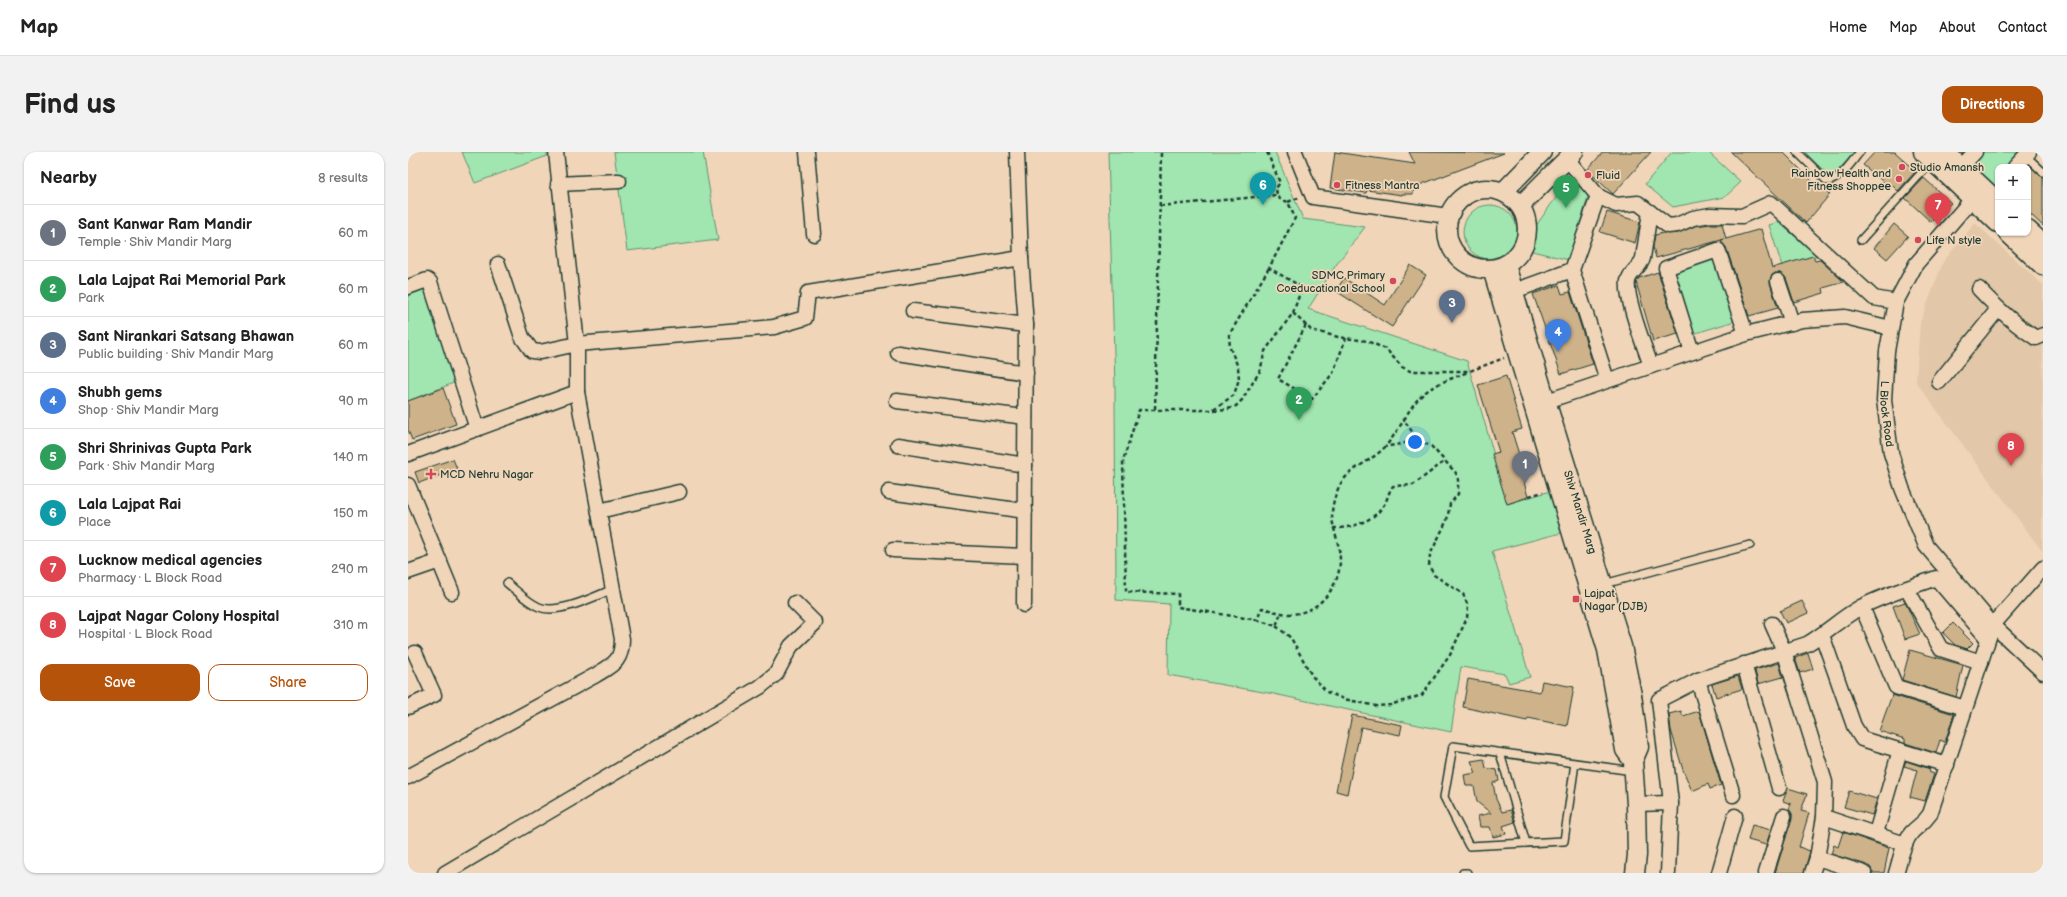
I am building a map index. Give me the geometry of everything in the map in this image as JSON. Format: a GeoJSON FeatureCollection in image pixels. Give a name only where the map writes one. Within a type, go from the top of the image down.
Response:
{"type":"FeatureCollection","features":[{"type":"Feature","properties":{"kind":"street"},"geometry":{"type":"LineString","coordinates":[[408,777],[613,665],[622,652],[622,639],[577,392],[577,344],[558,184],[556,152]]}},
{"type":"Feature","properties":{"kind":"street"},"geometry":{"type":"LineString","coordinates":[[807,152],[814,234]]}},
{"type":"Feature","properties":{"kind":"street"},"geometry":{"type":"LineString","coordinates":[[1017,152],[1021,258],[1026,325],[1024,605]]}},
{"type":"Feature","properties":{"kind":"street"},"geometry":{"type":"LineString","coordinates":[[1295,152],[1313,197],[1448,216]]}},
{"type":"Feature","properties":{"kind":"street"},"geometry":{"type":"LineString","coordinates":[[1503,192],[1542,152]]}},
{"type":"Feature","properties":{"kind":"street"},"geometry":{"type":"LineString","coordinates":[[1962,167],[1976,152]]}},
{"type":"Feature","properties":{"kind":"street"},"geometry":{"type":"LineString","coordinates":[[2019,164],[2027,154]]}},
{"type":"Feature","properties":{"kind":"street"},"geometry":{"type":"LineString","coordinates":[[1520,206],[1571,155],[1598,196],[1616,205],[1638,202],[1668,226],[1677,225],[1693,218],[1710,215],[1742,216],[1771,203],[1874,298],[1896,302]]}},
{"type":"Feature","properties":{"kind":"street"},"geometry":{"type":"LineString","coordinates":[[1934,155],[1962,167],[1995,194]]}},
{"type":"Feature","properties":{"kind":"street"},"geometry":{"type":"LineString","coordinates":[[1934,155],[1995,220]]}},
{"type":"Feature","properties":{"kind":"street"},"geometry":{"type":"LineString","coordinates":[[558,184],[619,181]]}},
{"type":"Feature","properties":{"kind":"street"},"geometry":{"type":"LineString","coordinates":[[1487,189],[1503,192],[1520,206],[1527,226],[1526,239],[1520,252],[1499,267],[1472,266],[1455,254],[1447,236],[1448,216],[1458,200],[1472,191],[1487,189]]}},
{"type":"Feature","properties":{"kind":"street"},"geometry":{"type":"LineString","coordinates":[[1598,196],[1572,270],[1608,380]]}},
{"type":"Feature","properties":{"kind":"street","name":"L Block Road"},"geometry":{"type":"LineString","coordinates":[[1973,198],[1916,264],[1896,302],[1887,351],[1884,400],[1891,453],[1902,488],[1926,546],[1990,632]]}},
{"type":"Feature","properties":{"kind":"street"},"geometry":{"type":"LineString","coordinates":[[1650,212],[1644,258],[1642,264],[1631,275],[1628,281],[1629,295],[1651,366]]}},
{"type":"Feature","properties":{"kind":"street"},"geometry":{"type":"LineString","coordinates":[[2031,233],[2043,244]]}},
{"type":"Feature","properties":{"kind":"street"},"geometry":{"type":"LineString","coordinates":[[2011,236],[2043,266]]}},
{"type":"Feature","properties":{"kind":"street"},"geometry":{"type":"LineString","coordinates":[[1692,352],[1666,268],[1718,250],[1746,334]]}},
{"type":"Feature","properties":{"kind":"street"},"geometry":{"type":"LineString","coordinates":[[498,264],[522,337],[532,351],[540,352],[577,344],[774,327],[805,318],[808,293],[1021,258]]}},
{"type":"Feature","properties":{"kind":"street","name":"Shiv Mandir Marg"},"geometry":{"type":"LineString","coordinates":[[1499,267],[1514,291],[1622,646],[1632,695],[1639,747],[1633,766],[1636,804],[1637,855],[1635,873]]}},
{"type":"Feature","properties":{"kind":"street","name":"Shiv Mandir Marg"},"geometry":{"type":"LineString","coordinates":[[1499,267],[1517,353],[1607,650],[1625,750],[1633,766]]}},
{"type":"Feature","properties":{"kind":"street"},"geometry":{"type":"LineString","coordinates":[[1514,291],[1572,270]]}},
{"type":"Feature","properties":{"kind":"street"},"geometry":{"type":"LineString","coordinates":[[408,287],[427,280],[430,282],[477,428]]}},
{"type":"Feature","properties":{"kind":"street"},"geometry":{"type":"LineString","coordinates":[[1778,281],[1792,323]]}},
{"type":"Feature","properties":{"kind":"street"},"geometry":{"type":"LineString","coordinates":[[1979,289],[1998,309],[2036,338],[2043,335]]}},
{"type":"Feature","properties":{"kind":"street"},"geometry":{"type":"LineString","coordinates":[[1939,382],[1998,309]]}},
{"type":"Feature","properties":{"kind":"street"},"geometry":{"type":"LineString","coordinates":[[913,311],[1026,325]]}},
{"type":"Feature","properties":{"kind":"street"},"geometry":{"type":"LineString","coordinates":[[1547,401],[1746,334],[1792,323],[1820,318],[1845,316],[1891,328]]}},
{"type":"Feature","properties":{"kind":"street"},"geometry":{"type":"LineString","coordinates":[[898,353],[1026,373]]}},
{"type":"Feature","properties":{"kind":"street"},"geometry":{"type":"LineString","coordinates":[[408,454],[577,392]]}},
{"type":"Feature","properties":{"kind":"street"},"geometry":{"type":"LineString","coordinates":[[897,401],[1025,418]]}},
{"type":"Feature","properties":{"kind":"street"},"geometry":{"type":"LineString","coordinates":[[898,445],[1025,465]]}},
{"type":"Feature","properties":{"kind":"street"},"geometry":{"type":"LineString","coordinates":[[408,485],[452,592]]}},
{"type":"Feature","properties":{"kind":"street"},"geometry":{"type":"LineString","coordinates":[[599,511],[679,492]]}},
{"type":"Feature","properties":{"kind":"street"},"geometry":{"type":"LineString","coordinates":[[889,492],[1025,511]]}},
{"type":"Feature","properties":{"kind":"street"},"geometry":{"type":"LineString","coordinates":[[893,550],[1024,556]]}},
{"type":"Feature","properties":{"kind":"street"},"geometry":{"type":"LineString","coordinates":[[408,572],[440,561]]}},
{"type":"Feature","properties":{"kind":"street"},"geometry":{"type":"LineString","coordinates":[[1896,873],[1905,844],[1912,832],[1922,825],[1930,814],[1990,632],[2043,568]]}},
{"type":"Feature","properties":{"kind":"street"},"geometry":{"type":"LineString","coordinates":[[1668,873],[1671,803],[1659,700],[1698,680],[1807,644],[1822,635],[1834,623],[1862,607],[1936,578],[1990,632],[2043,672]]}},
{"type":"Feature","properties":{"kind":"street"},"geometry":{"type":"LineString","coordinates":[[1907,589],[1941,649],[1981,662]]}},
{"type":"Feature","properties":{"kind":"street"},"geometry":{"type":"LineString","coordinates":[[445,873],[760,687],[776,674],[790,646],[814,624],[795,603]]}},
{"type":"Feature","properties":{"kind":"street"},"geometry":{"type":"LineString","coordinates":[[1862,607],[1896,687],[1965,708]]}},
{"type":"Feature","properties":{"kind":"street"},"geometry":{"type":"LineString","coordinates":[[1772,624],[1784,651],[1826,782],[1824,817],[1817,858],[1812,873]]}},
{"type":"Feature","properties":{"kind":"street"},"geometry":{"type":"LineString","coordinates":[[1822,635],[1854,726],[1862,739],[1947,764]]}},
{"type":"Feature","properties":{"kind":"street"},"geometry":{"type":"LineString","coordinates":[[408,707],[434,695],[415,653]]}},
{"type":"Feature","properties":{"kind":"street"},"geometry":{"type":"LineString","coordinates":[[1744,664],[1779,788]]}},
{"type":"Feature","properties":{"kind":"street"},"geometry":{"type":"LineString","coordinates":[[1698,680],[1733,794]]}},
{"type":"Feature","properties":{"kind":"street"},"geometry":{"type":"LineString","coordinates":[[1876,833],[1900,750]]}},
{"type":"Feature","properties":{"kind":"street"},"geometry":{"type":"LineString","coordinates":[[1636,804],[1671,803]]}},
{"type":"Feature","properties":{"kind":"street"},"geometry":{"type":"LineString","coordinates":[[1719,873],[1736,816]]}},
{"type":"Feature","properties":{"kind":"street"},"geometry":{"type":"LineString","coordinates":[[1766,873],[1784,816]]}},
{"type":"Feature","properties":{"kind":"street"},"geometry":{"type":"LineString","coordinates":[[1824,817],[1876,833],[1905,844]]}},
{"type":"Feature","properties":{"kind":"street"},"geometry":{"type":"LineString","coordinates":[[1817,858],[1864,873]]}},
{"type":"Feature","properties":{"kind":"lane"},"geometry":{"type":"LineString","coordinates":[[1797,152],[1827,181],[1832,181],[1837,178],[1860,152]]}},
{"type":"Feature","properties":{"kind":"lane"},"geometry":{"type":"LineString","coordinates":[[2027,154],[2043,172]]}},
{"type":"Feature","properties":{"kind":"lane"},"geometry":{"type":"LineString","coordinates":[[1861,240],[1934,155]]}},
{"type":"Feature","properties":{"kind":"lane"},"geometry":{"type":"LineString","coordinates":[[1604,584],[1750,545]]}},
{"type":"Feature","properties":{"kind":"lane"},"geometry":{"type":"LineString","coordinates":[[507,583],[540,608],[557,608],[577,604],[613,588]]}},
{"type":"Feature","properties":{"kind":"lane"},"geometry":{"type":"LineString","coordinates":[[1575,763],[1564,841],[1469,846],[1444,797],[1453,746],[1575,763],[1633,766]]}},
{"type":"Feature","properties":{"kind":"lane"},"geometry":{"type":"LineString","coordinates":[[1500,753],[1526,843]]}},
{"type":"Feature","properties":{"kind":"path"},"geometry":{"type":"LineString","coordinates":[[1155,409],[1161,152]]}},
{"type":"Feature","properties":{"kind":"path"},"geometry":{"type":"LineString","coordinates":[[1267,152],[1280,183],[1276,191],[1277,195],[1280,199],[1288,202],[1300,197]]}},
{"type":"Feature","properties":{"kind":"path"},"geometry":{"type":"LineString","coordinates":[[1160,206],[1277,195]]}},
{"type":"Feature","properties":{"kind":"path"},"geometry":{"type":"LineString","coordinates":[[1212,410],[1229,400],[1236,389],[1239,378],[1238,367],[1230,348],[1229,335],[1269,268],[1295,218],[1288,202]]}},
{"type":"Feature","properties":{"kind":"path"},"geometry":{"type":"LineString","coordinates":[[1269,268],[1302,287],[1293,313],[1265,351],[1260,371],[1242,400],[1236,406],[1228,409],[1139,410],[1123,461],[1126,592],[1178,594],[1178,607],[1257,620],[1276,626],[1286,633],[1296,645],[1303,662],[1316,682],[1335,695],[1380,706],[1417,697],[1426,692],[1450,655],[1461,634],[1468,612],[1466,599],[1463,594],[1434,575],[1429,566],[1432,548],[1447,520],[1450,504],[1458,494],[1458,476],[1431,446],[1420,443],[1405,443],[1385,447]]}},
{"type":"Feature","properties":{"kind":"path"},"geometry":{"type":"LineString","coordinates":[[1293,313],[1311,330],[1367,341],[1386,349],[1402,367],[1410,371],[1470,371]]}},
{"type":"Feature","properties":{"kind":"path"},"geometry":{"type":"LineString","coordinates":[[1306,325],[1278,379],[1312,399],[1333,373],[1346,338]]}},
{"type":"Feature","properties":{"kind":"path"},"geometry":{"type":"LineString","coordinates":[[1257,620],[1262,608],[1290,614],[1310,610],[1319,604],[1330,591],[1339,573],[1340,562],[1333,528],[1332,509],[1343,481],[1351,471],[1385,447],[1404,420],[1415,400],[1430,388],[1517,353]]}},
{"type":"Feature","properties":{"kind":"path"},"geometry":{"type":"LineString","coordinates":[[1404,420],[1420,443]]}},
{"type":"Feature","properties":{"kind":"path"},"geometry":{"type":"LineString","coordinates":[[1333,528],[1348,527],[1373,516],[1382,508],[1393,486],[1413,485],[1445,461]]}},
{"type":"Feature","properties":{"kind":"path"},"geometry":{"type":"LineString","coordinates":[[1529,496],[1543,492]]}},
{"type":"Feature","properties":{"kind":"path"},"geometry":{"type":"LineString","coordinates":[[1276,626],[1281,613]]}},
{"type":"Feature","properties":{"kind":"shaded area"},"geometry":{"type":"Polygon","coordinates":[[[1975,223],[2043,285],[2042,551],[1916,382],[1920,323],[1943,262],[1975,223]]]}},
{"type":"Feature","properties":{"kind":"green space"},"geometry":{"type":"Polygon","coordinates":[[[462,152],[547,152],[547,156],[475,183],[462,152]]]}},
{"type":"Feature","properties":{"kind":"green space"},"geometry":{"type":"Polygon","coordinates":[[[614,152],[703,152],[718,240],[627,251],[614,152]]]}},
{"type":"Feature","properties":{"kind":"green space"},"geometry":{"type":"Polygon","coordinates":[[[1108,152],[1275,152],[1303,219],[1365,227],[1336,265],[1308,309],[1467,361],[1508,504],[1550,491],[1561,533],[1492,551],[1530,677],[1509,683],[1505,674],[1461,667],[1451,732],[1274,694],[1168,675],[1169,604],[1116,600],[1115,386],[1108,152]]]}},
{"type":"Feature","properties":{"kind":"green space"},"geometry":{"type":"Polygon","coordinates":[[[1672,152],[1712,152],[1710,154],[1741,182],[1725,197],[1673,207],[1645,184],[1672,152]]]}},
{"type":"Feature","properties":{"kind":"green space"},"geometry":{"type":"Polygon","coordinates":[[[1805,152],[1855,152],[1831,178],[1805,152]]]}},
{"type":"Feature","properties":{"kind":"green space"},"geometry":{"type":"Polygon","coordinates":[[[1979,152],[2026,152],[2016,164],[1995,164],[1994,188],[1967,165],[1979,152]]]}},
{"type":"Feature","properties":{"kind":"green space"},"geometry":{"type":"Polygon","coordinates":[[[1572,175],[1590,190],[1569,260],[1528,250],[1535,227],[1572,175]]]}},
{"type":"Feature","properties":{"kind":"green space"},"geometry":{"type":"Polygon","coordinates":[[[1490,205],[1500,207],[1509,213],[1515,222],[1517,232],[1515,242],[1509,251],[1500,257],[1490,259],[1480,257],[1471,251],[1465,242],[1463,232],[1465,222],[1471,213],[1480,207],[1490,205]]]}},
{"type":"Feature","properties":{"kind":"green space"},"geometry":{"type":"Polygon","coordinates":[[[1778,222],[1818,255],[1782,266],[1769,225],[1778,222]]]}},
{"type":"Feature","properties":{"kind":"green space"},"geometry":{"type":"Polygon","coordinates":[[[1718,258],[1738,320],[1693,334],[1673,272],[1718,258]]]}},
{"type":"Feature","properties":{"kind":"green space"},"geometry":{"type":"Polygon","coordinates":[[[425,283],[456,382],[408,401],[408,289],[425,283]]]}},
{"type":"Feature","properties":{"kind":"building"},"geometry":{"type":"Polygon","coordinates":[[[1335,152],[1415,164],[1409,152],[1504,153],[1414,187],[1413,194],[1402,195],[1367,190],[1366,193],[1330,188],[1335,152]]]}},
{"type":"Feature","properties":{"kind":"building"},"geometry":{"type":"Polygon","coordinates":[[[1603,152],[1651,152],[1613,194],[1587,170],[1603,152]]]}},
{"type":"Feature","properties":{"kind":"building"},"geometry":{"type":"Polygon","coordinates":[[[1731,152],[1783,152],[1813,182],[1830,194],[1806,223],[1731,152]]]}},
{"type":"Feature","properties":{"kind":"building"},"geometry":{"type":"Polygon","coordinates":[[[1875,152],[1895,152],[1916,171],[1898,191],[1893,186],[1891,188],[1863,165],[1875,152]]]}},
{"type":"Feature","properties":{"kind":"building"},"geometry":{"type":"Polygon","coordinates":[[[2031,167],[2043,177],[2043,226],[2031,215],[2031,167]]]}},
{"type":"Feature","properties":{"kind":"building"},"geometry":{"type":"Polygon","coordinates":[[[1924,178],[1951,203],[1931,222],[1905,198],[1924,178]]]}},
{"type":"Feature","properties":{"kind":"building"},"geometry":{"type":"Polygon","coordinates":[[[1607,212],[1640,222],[1635,243],[1600,232],[1607,212]]]}},
{"type":"Feature","properties":{"kind":"building"},"geometry":{"type":"Polygon","coordinates":[[[1722,224],[1726,239],[1761,229],[1772,268],[1813,256],[1815,261],[1820,260],[1844,282],[1823,288],[1824,293],[1794,302],[1786,278],[1780,273],[1775,273],[1771,276],[1770,283],[1778,308],[1749,316],[1726,247],[1721,240],[1656,258],[1653,247],[1655,235],[1663,233],[1678,233],[1695,226],[1722,224]]]}},
{"type":"Feature","properties":{"kind":"building"},"geometry":{"type":"Polygon","coordinates":[[[1894,224],[1908,236],[1887,259],[1874,248],[1894,224]]]}},
{"type":"Feature","properties":{"kind":"building"},"geometry":{"type":"Polygon","coordinates":[[[1410,265],[1426,275],[1392,327],[1336,291],[1344,278],[1385,305],[1410,265]]]}},
{"type":"Feature","properties":{"kind":"building"},"geometry":{"type":"Polygon","coordinates":[[[1658,272],[1678,334],[1653,341],[1636,282],[1639,278],[1658,272]]]}},
{"type":"Feature","properties":{"kind":"building"},"geometry":{"type":"Polygon","coordinates":[[[1559,285],[1562,294],[1570,292],[1593,364],[1561,374],[1533,294],[1559,285]]]}},
{"type":"Feature","properties":{"kind":"building"},"geometry":{"type":"Polygon","coordinates":[[[1506,376],[1522,429],[1512,432],[1526,477],[1523,478],[1528,497],[1507,504],[1492,454],[1499,452],[1478,385],[1506,376]]]}},
{"type":"Feature","properties":{"kind":"building"},"geometry":{"type":"Polygon","coordinates":[[[443,388],[456,424],[412,440],[408,430],[408,401],[443,388]]]}},
{"type":"Feature","properties":{"kind":"building"},"geometry":{"type":"Polygon","coordinates":[[[453,459],[457,469],[419,483],[415,472],[453,459]]]}},
{"type":"Feature","properties":{"kind":"building"},"geometry":{"type":"Polygon","coordinates":[[[1802,601],[1808,613],[1786,623],[1780,611],[1802,601]]]}},
{"type":"Feature","properties":{"kind":"building"},"geometry":{"type":"Polygon","coordinates":[[[1905,602],[1920,634],[1905,639],[1893,606],[1905,602]]]}},
{"type":"Feature","properties":{"kind":"building"},"geometry":{"type":"Polygon","coordinates":[[[1953,623],[1973,643],[1967,649],[1955,645],[1943,633],[1953,623]]]}},
{"type":"Feature","properties":{"kind":"building"},"geometry":{"type":"Polygon","coordinates":[[[1910,650],[1963,665],[1956,697],[1902,680],[1910,650]]]}},
{"type":"Feature","properties":{"kind":"building"},"geometry":{"type":"Polygon","coordinates":[[[1808,653],[1813,669],[1800,673],[1795,658],[1808,653]]]}},
{"type":"Feature","properties":{"kind":"building"},"geometry":{"type":"Polygon","coordinates":[[[1779,663],[1783,677],[1758,684],[1755,670],[1779,663]]]}},
{"type":"Feature","properties":{"kind":"building"},"geometry":{"type":"Polygon","coordinates":[[[1738,676],[1742,689],[1716,697],[1712,684],[1738,676]]]}},
{"type":"Feature","properties":{"kind":"building"},"geometry":{"type":"Polygon","coordinates":[[[1468,679],[1540,692],[1542,681],[1574,687],[1567,726],[1528,718],[1527,721],[1463,707],[1468,679]]]}},
{"type":"Feature","properties":{"kind":"building"},"geometry":{"type":"Polygon","coordinates":[[[1892,695],[1954,714],[1945,742],[1940,740],[1936,753],[1905,743],[1905,739],[1879,731],[1892,695]]]}},
{"type":"Feature","properties":{"kind":"building"},"geometry":{"type":"Polygon","coordinates":[[[1681,711],[1683,716],[1699,711],[1721,785],[1710,789],[1708,784],[1692,791],[1683,770],[1671,730],[1669,714],[1681,711]]]}},
{"type":"Feature","properties":{"kind":"building"},"geometry":{"type":"Polygon","coordinates":[[[1352,715],[1402,725],[1400,735],[1361,727],[1347,794],[1336,791],[1352,715]]]}},
{"type":"Feature","properties":{"kind":"building"},"geometry":{"type":"Polygon","coordinates":[[[1484,759],[1486,768],[1497,770],[1499,781],[1493,783],[1496,799],[1502,812],[1511,810],[1515,822],[1503,826],[1506,834],[1493,837],[1490,827],[1480,827],[1478,816],[1491,813],[1477,802],[1474,786],[1466,786],[1464,775],[1476,773],[1471,761],[1484,759]]]}},
{"type":"Feature","properties":{"kind":"building"},"geometry":{"type":"Polygon","coordinates":[[[1906,761],[1930,769],[1929,772],[1934,774],[1925,801],[1910,797],[1917,770],[1904,766],[1906,761]]]}},
{"type":"Feature","properties":{"kind":"building"},"geometry":{"type":"Polygon","coordinates":[[[1788,788],[1807,794],[1801,811],[1809,813],[1799,847],[1810,851],[1804,873],[1775,873],[1792,818],[1792,814],[1789,809],[1791,804],[1783,801],[1788,788]]]}},
{"type":"Feature","properties":{"kind":"building"},"geometry":{"type":"Polygon","coordinates":[[[1849,791],[1877,799],[1872,815],[1844,807],[1849,791]]]}},
{"type":"Feature","properties":{"kind":"building"},"geometry":{"type":"Polygon","coordinates":[[[1752,825],[1771,830],[1766,845],[1748,840],[1752,825]]]}},
{"type":"Feature","properties":{"kind":"building"},"geometry":{"type":"Polygon","coordinates":[[[1843,832],[1889,848],[1884,873],[1872,873],[1871,868],[1867,865],[1831,854],[1834,845],[1838,847],[1843,832]]]}},
{"type":"Feature","properties":{"kind":"place","name":"Studio Amansh"},"geometry":{"type":"Point","coordinates":[1902,167]}},
{"type":"Feature","properties":{"kind":"place","name":"Fluid"},"geometry":{"type":"Point","coordinates":[1588,175]}},
{"type":"Feature","properties":{"kind":"place","name":"Rainbow Health and Fitness Shoppee"},"geometry":{"type":"Point","coordinates":[1899,179]}},
{"type":"Feature","properties":{"kind":"place","name":"Fitness Mantra"},"geometry":{"type":"Point","coordinates":[1337,185]}},
{"type":"Feature","properties":{"kind":"place","name":"Lala Lajpat Rai"},"geometry":{"type":"Point","coordinates":[1263,205]}},
{"type":"Feature","properties":{"kind":"place","name":"Shri Shrinivas Gupta Park"},"geometry":{"type":"Point","coordinates":[1566,208]}},
{"type":"Feature","properties":{"kind":"place","name":"Lucknow medical agencies"},"geometry":{"type":"Point","coordinates":[1938,226]}},
{"type":"Feature","properties":{"kind":"place","name":"Life N style"},"geometry":{"type":"Point","coordinates":[1918,240]}},
{"type":"Feature","properties":{"kind":"place","name":"SDMC Primary Coeducational School"},"geometry":{"type":"Point","coordinates":[1393,281]}},
{"type":"Feature","properties":{"kind":"place","name":"Sant Nirankari Satsang Bhawan"},"geometry":{"type":"Point","coordinates":[1452,323]}},
{"type":"Feature","properties":{"kind":"place","name":"Shubh gems"},"geometry":{"type":"Point","coordinates":[1558,352]}},
{"type":"Feature","properties":{"kind":"place","name":"Lala Lajpat Rai Memorial Park"},"geometry":{"type":"Point","coordinates":[1299,420]}},
{"type":"Feature","properties":{"kind":"place","name":"Lajpat Nagar Colony Hospital"},"geometry":{"type":"Point","coordinates":[2011,466]}},
{"type":"Feature","properties":{"kind":"place","name":"MCD Nehru Nagar"},"geometry":{"type":"Point","coordinates":[431,474]}},
{"type":"Feature","properties":{"kind":"place","name":"Sant Kanwar Ram Mandir"},"geometry":{"type":"Point","coordinates":[1525,484]}},
{"type":"Feature","properties":{"kind":"place","name":"Lajpat Nagar (DJB)"},"geometry":{"type":"Point","coordinates":[1576,599]}}]}
